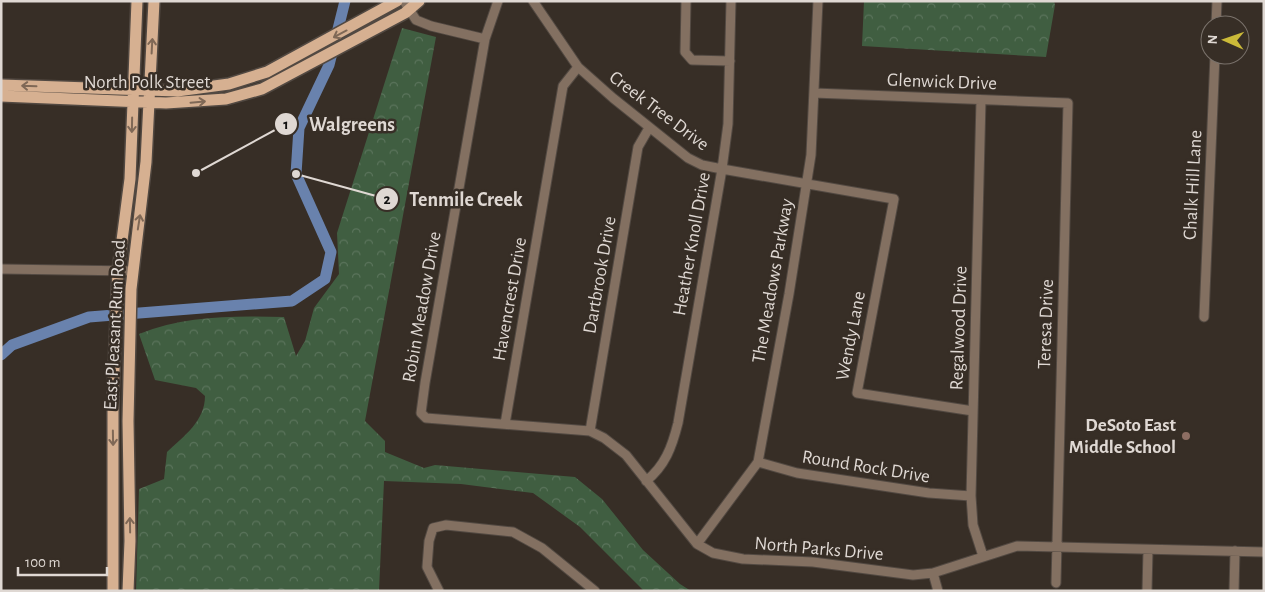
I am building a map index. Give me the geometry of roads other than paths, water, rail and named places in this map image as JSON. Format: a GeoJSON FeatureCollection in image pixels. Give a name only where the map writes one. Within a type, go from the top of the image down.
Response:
{"type":"FeatureCollection","features":[{"type":"Feature","properties":{"kind":"main road","name":"East Pleasant Run Road"},"geometry":{"type":"LineString","coordinates":[[113,591],[113,466],[118,271],[130,178],[137,1]]}},
{"type":"Feature","properties":{"kind":"main road","name":"East Pleasant Run Road"},"geometry":{"type":"LineString","coordinates":[[128,591],[130,541],[130,289],[144,178],[150,102],[154,1]]}},
{"type":"Feature","properties":{"kind":"main road","name":"North Polk Street"},"geometry":{"type":"LineString","coordinates":[[1,96],[134,89],[177,91],[229,84],[268,72],[397,1]]}},
{"type":"Feature","properties":{"kind":"main road","name":"North Polk Street"},"geometry":{"type":"LineString","coordinates":[[1,84],[133,102],[226,99],[262,89],[297,72],[372,30],[407,5],[419,1]]}},
{"type":"Feature","properties":{"kind":"main road"},"geometry":{"type":"LineString","coordinates":[[130,178],[144,178]]}},
{"type":"Feature","properties":{"kind":"main road"},"geometry":{"type":"LineString","coordinates":[[113,466],[129,465]]}},
{"type":"Feature","properties":{"kind":"street","name":"Robin Meadow Drive"},"geometry":{"type":"LineString","coordinates":[[421,414],[485,39],[498,1]]}},
{"type":"Feature","properties":{"kind":"street","name":"Creek Tree Drive"},"geometry":{"type":"LineString","coordinates":[[532,1],[578,67],[649,128],[688,158],[702,165],[722,169],[894,199]]}},
{"type":"Feature","properties":{"kind":"street"},"geometry":{"type":"LineString","coordinates":[[686,1],[685,52],[688,57],[692,60],[730,61]]}},
{"type":"Feature","properties":{"kind":"street","name":"Heather Knoll Drive"},"geometry":{"type":"LineString","coordinates":[[646,481],[659,469],[672,448],[674,440],[722,169],[728,124],[731,1]]}},
{"type":"Feature","properties":{"kind":"street","name":"The Meadows Parkway"},"geometry":{"type":"LineString","coordinates":[[697,544],[758,462],[811,155],[818,1]]}},
{"type":"Feature","properties":{"kind":"street"},"geometry":{"type":"LineString","coordinates":[[1216,15],[1217,1]]}},
{"type":"Feature","properties":{"kind":"street"},"geometry":{"type":"LineString","coordinates":[[407,5],[416,20],[431,26],[485,39]]}},
{"type":"Feature","properties":{"kind":"street","name":"Chalk Hill Lane"},"geometry":{"type":"LineString","coordinates":[[1204,317],[1215,65]]}},
{"type":"Feature","properties":{"kind":"street","name":"Havencrest Drive"},"geometry":{"type":"LineString","coordinates":[[505,424],[563,86],[578,67]]}},
{"type":"Feature","properties":{"kind":"street","name":"Glenwick Drive"},"geometry":{"type":"LineString","coordinates":[[814,93],[1068,103]]}},
{"type":"Feature","properties":{"kind":"street","name":"Regalwood Drive"},"geometry":{"type":"LineString","coordinates":[[981,100],[971,496],[973,525],[983,556]]}},
{"type":"Feature","properties":{"kind":"street","name":"Teresa Drive"},"geometry":{"type":"LineString","coordinates":[[1056,583],[1068,103]]}},
{"type":"Feature","properties":{"kind":"street","name":"Dartbrook Drive"},"geometry":{"type":"LineString","coordinates":[[590,431],[638,147],[649,128]]}},
{"type":"Feature","properties":{"kind":"street","name":"Wendy Lane"},"geometry":{"type":"LineString","coordinates":[[894,199],[857,393],[973,411]]}},
{"type":"Feature","properties":{"kind":"street"},"geometry":{"type":"LineString","coordinates":[[1,269],[132,271]]}},
{"type":"Feature","properties":{"kind":"street","name":"North Parks Drive"},"geometry":{"type":"LineString","coordinates":[[421,414],[426,418],[451,421],[590,431],[604,438],[626,455],[697,544],[713,553],[743,559],[813,562],[913,575],[934,573],[1017,546],[1057,545],[1148,550],[1264,552]]}},
{"type":"Feature","properties":{"kind":"street","name":"Round Rock Drive"},"geometry":{"type":"LineString","coordinates":[[758,462],[797,473],[929,493],[971,496]]}},
{"type":"Feature","properties":{"kind":"street"},"geometry":{"type":"LineString","coordinates":[[439,591],[427,567],[428,541],[434,528],[446,526],[513,532],[542,548],[595,591]]}},
{"type":"Feature","properties":{"kind":"street"},"geometry":{"type":"LineString","coordinates":[[1147,591],[1148,550]]}},
{"type":"Feature","properties":{"kind":"street"},"geometry":{"type":"LineString","coordinates":[[1234,591],[1235,552]]}},
{"type":"Feature","properties":{"kind":"street"},"geometry":{"type":"LineString","coordinates":[[934,573],[938,591]]}},
{"type":"Feature","properties":{"kind":"waterway"},"geometry":{"type":"LineString","coordinates":[[1,355],[12,345],[89,317],[292,301],[325,279],[331,252],[296,174],[299,128],[329,65],[345,1]]}},
{"type":"Feature","properties":{"kind":"place","name":"Walgreens"},"geometry":{"type":"Point","coordinates":[196,173]}},
{"type":"Feature","properties":{"kind":"place","name":"Tenmile Creek"},"geometry":{"type":"Point","coordinates":[296,174]}},
{"type":"Feature","properties":{"kind":"place","name":"DeSoto East Middle School"},"geometry":{"type":"Point","coordinates":[1186,436]}}]}
